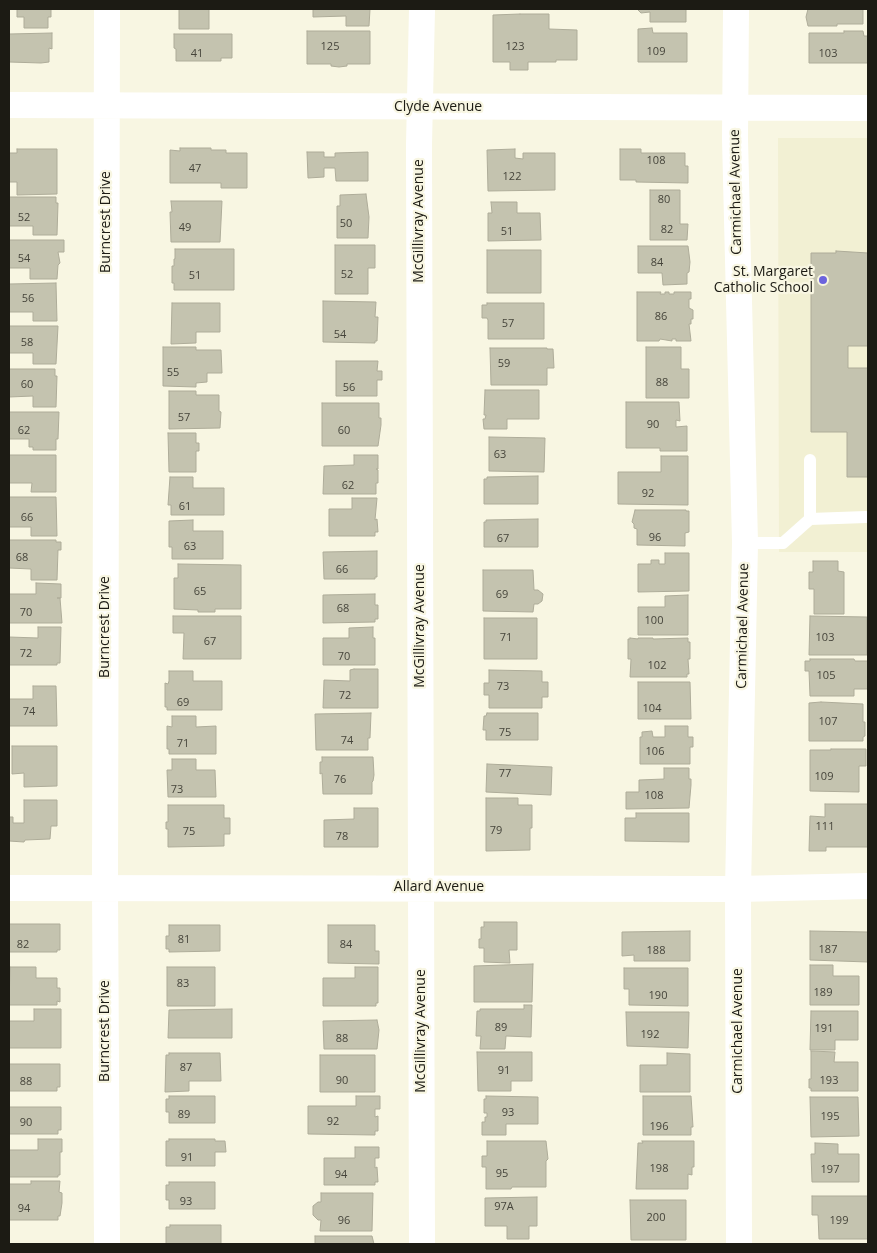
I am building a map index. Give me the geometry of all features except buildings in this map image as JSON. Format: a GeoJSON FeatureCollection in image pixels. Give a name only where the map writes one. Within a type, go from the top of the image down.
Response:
{"type":"FeatureCollection","features":[{"type":"Feature","properties":{"kind":"street","name":"Burncrest Drive"},"geometry":{"type":"LineString","coordinates":[[107,9],[105,887],[107,1244]]}},
{"type":"Feature","properties":{"kind":"street","name":"McGillivray Avenue"},"geometry":{"type":"LineString","coordinates":[[422,9],[419,145],[422,1244]]}},
{"type":"Feature","properties":{"kind":"street","name":"Carmichael Avenue"},"geometry":{"type":"LineString","coordinates":[[736,9],[735,108],[744,543],[738,889],[739,1244]]}},
{"type":"Feature","properties":{"kind":"street","name":"Clyde Avenue"},"geometry":{"type":"LineString","coordinates":[[9,106],[868,108]]}},
{"type":"Feature","properties":{"kind":"street","name":"Allard Avenue"},"geometry":{"type":"LineString","coordinates":[[9,888],[420,887],[738,889],[868,886]]}},
{"type":"Feature","properties":{"kind":"lane"},"geometry":{"type":"LineString","coordinates":[[810,460],[810,519]]}},
{"type":"Feature","properties":{"kind":"lane"},"geometry":{"type":"LineString","coordinates":[[744,543],[783,543],[810,519],[866,517]]}},
{"type":"Feature","properties":{"kind":"shaded area","name":"St. Margaret Catholic School"},"geometry":{"type":"Polygon","coordinates":[[[778,138],[868,138],[868,552],[779,552],[778,138]]]}},
{"type":"Feature","properties":{"kind":"place","name":"St. Margaret Catholic School"},"geometry":{"type":"Point","coordinates":[823,280]}}]}
